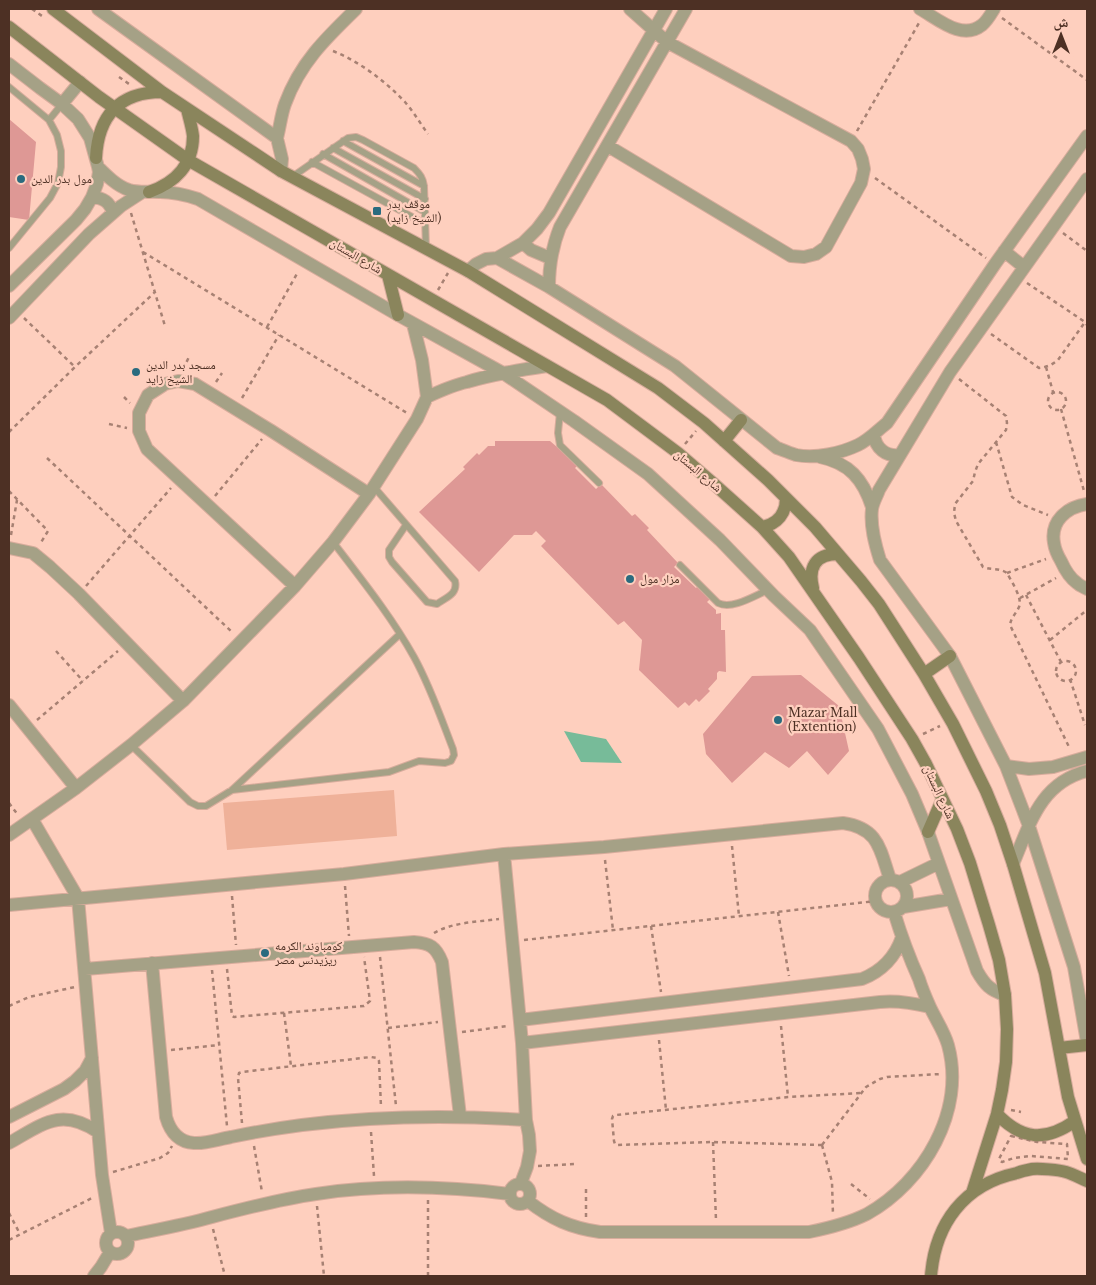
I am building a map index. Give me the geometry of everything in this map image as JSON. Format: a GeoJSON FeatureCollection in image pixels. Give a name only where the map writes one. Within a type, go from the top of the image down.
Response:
{"type":"FeatureCollection","features":[{"type":"Feature","properties":{"kind":"street"},"geometry":{"type":"LineString","coordinates":[[53,9],[162,92],[287,174],[468,271],[658,388],[704,423],[815,527],[879,604],[951,720],[986,791],[1013,864],[1045,973],[1068,1097],[1087,1158]]}},
{"type":"Feature","properties":{"kind":"street"},"geometry":{"type":"LineString","coordinates":[[98,9],[277,138]]}},
{"type":"Feature","properties":{"kind":"street"},"geometry":{"type":"LineString","coordinates":[[287,174],[277,138],[285,104],[300,73],[320,45],[356,9]]}},
{"type":"Feature","properties":{"kind":"street"},"geometry":{"type":"LineString","coordinates":[[608,146],[791,256],[804,257],[816,254],[826,247],[861,183],[864,169],[858,149],[851,141],[667,42],[630,9]]}},
{"type":"Feature","properties":{"kind":"street"},"geometry":{"type":"LineString","coordinates":[[468,271],[476,264],[486,259],[498,258],[523,243],[538,229],[666,9]]}},
{"type":"Feature","properties":{"kind":"street"},"geometry":{"type":"LineString","coordinates":[[549,287],[550,258],[560,227],[686,9]]}},
{"type":"Feature","properties":{"kind":"street"},"geometry":{"type":"LineString","coordinates":[[923,10],[954,30],[965,31],[975,30],[984,24],[993,10]]}},
{"type":"Feature","properties":{"kind":"street","name":"شارع البستان"},"geometry":{"type":"LineString","coordinates":[[9,27],[80,82],[188,160],[607,400],[678,453],[762,527],[789,556],[859,658],[912,739],[926,764],[957,829],[970,863],[999,960],[1005,995],[1006,1062],[997,1114],[972,1193]]}},
{"type":"Feature","properties":{"kind":"street"},"geometry":{"type":"LineString","coordinates":[[9,64],[62,104],[78,119],[90,138],[99,172],[92,197],[85,209],[9,286]]}},
{"type":"Feature","properties":{"kind":"street"},"geometry":{"type":"LineString","coordinates":[[62,104],[80,82]]}},
{"type":"Feature","properties":{"kind":"street"},"geometry":{"type":"LineString","coordinates":[[162,92],[149,92],[125,100],[105,119],[96,147],[97,163],[115,183],[128,190],[174,193],[198,199],[413,324],[504,373],[648,474],[720,540],[810,630],[878,729],[908,787],[928,832],[977,971],[983,982],[993,991],[1005,995]]}},
{"type":"Feature","properties":{"kind":"street"},"geometry":{"type":"LineString","coordinates":[[12,315],[89,234],[113,212],[145,192],[162,188],[181,172],[192,148],[193,136],[187,109]]}},
{"type":"Feature","properties":{"kind":"street"},"geometry":{"type":"LineString","coordinates":[[498,258],[549,287],[676,366],[777,448],[797,455],[816,456],[838,452],[860,444],[887,423],[994,264],[1087,136]]}},
{"type":"Feature","properties":{"kind":"street"},"geometry":{"type":"LineString","coordinates":[[872,507],[879,490],[950,372],[1087,179]]}},
{"type":"Feature","properties":{"kind":"street"},"geometry":{"type":"LineString","coordinates":[[92,197],[104,199],[108,202],[113,212]]}},
{"type":"Feature","properties":{"kind":"street"},"geometry":{"type":"LineString","coordinates":[[523,243],[531,250],[550,258]]}},
{"type":"Feature","properties":{"kind":"street"},"geometry":{"type":"LineString","coordinates":[[1004,251],[1021,272]]}},
{"type":"Feature","properties":{"kind":"street"},"geometry":{"type":"LineString","coordinates":[[388,275],[398,315]]}},
{"type":"Feature","properties":{"kind":"street"},"geometry":{"type":"LineString","coordinates":[[9,835],[76,788],[131,745],[182,701],[295,586],[333,542],[372,491],[417,419],[427,398],[422,360],[413,324]]}},
{"type":"Feature","properties":{"kind":"street"},"geometry":{"type":"LineString","coordinates":[[427,398],[446,388],[465,382],[547,366]]}},
{"type":"Feature","properties":{"kind":"street"},"geometry":{"type":"LineString","coordinates":[[295,586],[147,449],[139,431],[139,413],[148,395],[165,384],[178,381],[195,384],[372,491]]}},
{"type":"Feature","properties":{"kind":"street"},"geometry":{"type":"LineString","coordinates":[[724,441],[741,420]]}},
{"type":"Feature","properties":{"kind":"street"},"geometry":{"type":"LineString","coordinates":[[874,434],[877,444],[884,452],[895,456],[900,455]]}},
{"type":"Feature","properties":{"kind":"street"},"geometry":{"type":"LineString","coordinates":[[816,456],[835,462],[853,472],[862,483],[872,507],[875,543],[880,560],[950,656],[1006,766],[1030,826],[1074,967],[1087,1043],[1059,1048]]}},
{"type":"Feature","properties":{"kind":"street"},"geometry":{"type":"LineString","coordinates":[[762,527],[773,524],[782,516],[786,498]]}},
{"type":"Feature","properties":{"kind":"street"},"geometry":{"type":"LineString","coordinates":[[1086,498],[1067,510],[1059,519],[1054,530],[1054,543],[1066,572],[1077,584],[1087,589]]}},
{"type":"Feature","properties":{"kind":"street"},"geometry":{"type":"LineString","coordinates":[[10,543],[33,553],[50,567],[79,594],[182,701]]}},
{"type":"Feature","properties":{"kind":"street"},"geometry":{"type":"LineString","coordinates":[[814,594],[811,580],[813,566],[824,556],[838,554]]}},
{"type":"Feature","properties":{"kind":"street"},"geometry":{"type":"LineString","coordinates":[[924,674],[950,656]]}},
{"type":"Feature","properties":{"kind":"street"},"geometry":{"type":"LineString","coordinates":[[9,705],[76,788]]}},
{"type":"Feature","properties":{"kind":"street"},"geometry":{"type":"LineString","coordinates":[[1006,766],[1029,769],[1053,767],[1082,759]]}},
{"type":"Feature","properties":{"kind":"street"},"geometry":{"type":"LineString","coordinates":[[1013,864],[1037,808],[1049,793],[1064,781],[1087,771]]}},
{"type":"Feature","properties":{"kind":"street"},"geometry":{"type":"LineString","coordinates":[[928,832],[942,800]]}},
{"type":"Feature","properties":{"kind":"street"},"geometry":{"type":"LineString","coordinates":[[32,819],[78,898],[102,1175],[111,1233],[106,1240],[106,1244],[110,1252],[118,1254],[126,1249],[128,1241],[122,1233],[111,1233]]}},
{"type":"Feature","properties":{"kind":"street"},"geometry":{"type":"LineString","coordinates":[[9,904],[344,874],[504,854],[604,847],[843,823],[854,824],[864,829],[878,844],[895,881],[905,887],[907,901],[899,909]]}},
{"type":"Feature","properties":{"kind":"street"},"geometry":{"type":"LineString","coordinates":[[504,854],[522,1043],[526,1120],[530,1135],[530,1151],[521,1183]]}},
{"type":"Feature","properties":{"kind":"street"},"geometry":{"type":"LineString","coordinates":[[939,863],[895,881],[883,882],[875,894],[876,901],[885,911],[951,899]]}},
{"type":"Feature","properties":{"kind":"street"},"geometry":{"type":"LineString","coordinates":[[528,1201],[541,1211],[570,1226],[600,1232],[809,1232],[839,1226],[866,1214],[892,1198],[913,1177],[930,1152],[943,1125],[949,1106],[952,1085],[952,1064],[948,1044],[930,1007],[902,938],[899,909]]}},
{"type":"Feature","properties":{"kind":"street"},"geometry":{"type":"LineString","coordinates":[[520,1022],[862,979],[880,970],[890,959],[902,938]]}},
{"type":"Feature","properties":{"kind":"street"},"geometry":{"type":"LineString","coordinates":[[85,969],[414,942],[432,946],[439,953],[442,962],[460,1116]]}},
{"type":"Feature","properties":{"kind":"street"},"geometry":{"type":"LineString","coordinates":[[152,963],[166,1117],[169,1127],[175,1135],[184,1141],[204,1143],[228,1137],[331,1121],[376,1118],[460,1116],[526,1120]]}},
{"type":"Feature","properties":{"kind":"street"},"geometry":{"type":"LineString","coordinates":[[716,997],[717,1020]]}},
{"type":"Feature","properties":{"kind":"street"},"geometry":{"type":"LineString","coordinates":[[522,1043],[890,1001],[910,1002],[930,1007]]}},
{"type":"Feature","properties":{"kind":"street"},"geometry":{"type":"LineString","coordinates":[[9,1118],[64,1090],[85,1070],[92,1058]]}},
{"type":"Feature","properties":{"kind":"street"},"geometry":{"type":"LineString","coordinates":[[997,1114],[1007,1124],[1020,1132],[1034,1136],[1049,1135],[1063,1130],[1075,1122]]}},
{"type":"Feature","properties":{"kind":"street"},"geometry":{"type":"LineString","coordinates":[[9,1142],[45,1123],[59,1119],[73,1120],[86,1124],[98,1132]]}},
{"type":"Feature","properties":{"kind":"street"},"geometry":{"type":"LineString","coordinates":[[931,1276],[934,1252],[942,1230],[955,1210],[972,1193],[1000,1176],[1032,1169],[1066,1172],[1087,1181]]}},
{"type":"Feature","properties":{"kind":"street"},"geometry":{"type":"LineString","coordinates":[[521,1183],[526,1185],[531,1195],[528,1201],[519,1204],[511,1199],[510,1194],[513,1186],[521,1183]]}},
{"type":"Feature","properties":{"kind":"street"},"geometry":{"type":"LineString","coordinates":[[126,1236],[211,1218],[264,1203],[316,1194],[375,1188],[428,1187],[510,1194]]}},
{"type":"Feature","properties":{"kind":"street"},"geometry":{"type":"LineString","coordinates":[[94,1276],[110,1252]]}},
{"type":"Feature","properties":{"kind":"lane"},"geometry":{"type":"LineString","coordinates":[[9,87],[49,120],[57,135],[61,151],[58,183],[50,198],[9,248]]}},
{"type":"Feature","properties":{"kind":"lane"},"geometry":{"type":"LineString","coordinates":[[49,120],[62,104]]}},
{"type":"Feature","properties":{"kind":"lane"},"geometry":{"type":"LineString","coordinates":[[287,174],[312,162],[348,138],[356,137],[363,140],[414,168],[420,174],[424,186],[426,248]]}},
{"type":"Feature","properties":{"kind":"lane"},"geometry":{"type":"LineString","coordinates":[[343,141],[424,186]]}},
{"type":"Feature","properties":{"kind":"lane"},"geometry":{"type":"LineString","coordinates":[[332,148],[425,199]]}},
{"type":"Feature","properties":{"kind":"lane"},"geometry":{"type":"LineString","coordinates":[[323,154],[425,212]]}},
{"type":"Feature","properties":{"kind":"lane"},"geometry":{"type":"LineString","coordinates":[[312,162],[425,224]]}},
{"type":"Feature","properties":{"kind":"lane"},"geometry":{"type":"LineString","coordinates":[[560,412],[558,433],[560,445],[599,484]]}},
{"type":"Feature","properties":{"kind":"lane"},"geometry":{"type":"LineString","coordinates":[[372,491],[406,524],[455,581],[456,588],[454,592],[438,604],[427,602],[389,557],[389,550],[406,524]]}},
{"type":"Feature","properties":{"kind":"lane"},"geometry":{"type":"LineString","coordinates":[[232,790],[389,772],[419,761],[446,763],[451,761],[454,755],[422,672],[390,616],[333,542]]}},
{"type":"Feature","properties":{"kind":"lane"},"geometry":{"type":"LineString","coordinates":[[680,565],[722,604],[735,604],[768,590]]}},
{"type":"Feature","properties":{"kind":"lane"},"geometry":{"type":"LineString","coordinates":[[131,745],[190,802],[198,806],[206,806],[232,790],[400,634]]}},
{"type":"Feature","properties":{"kind":"path"},"geometry":{"type":"LineString","coordinates":[[32,9],[48,21]]}},
{"type":"Feature","properties":{"kind":"path"},"geometry":{"type":"LineString","coordinates":[[851,141],[923,10]]}},
{"type":"Feature","properties":{"kind":"path"},"geometry":{"type":"LineString","coordinates":[[993,10],[1087,80]]}},
{"type":"Feature","properties":{"kind":"path"},"geometry":{"type":"LineString","coordinates":[[320,45],[348,57],[379,77],[406,103],[428,134]]}},
{"type":"Feature","properties":{"kind":"path"},"geometry":{"type":"LineString","coordinates":[[116,75],[132,87]]}},
{"type":"Feature","properties":{"kind":"path"},"geometry":{"type":"LineString","coordinates":[[864,169],[994,264]]}},
{"type":"Feature","properties":{"kind":"path"},"geometry":{"type":"LineString","coordinates":[[127,202],[165,326]]}},
{"type":"Feature","properties":{"kind":"path"},"geometry":{"type":"LineString","coordinates":[[1053,226],[1087,251]]}},
{"type":"Feature","properties":{"kind":"path"},"geometry":{"type":"LineString","coordinates":[[143,252],[417,419]]}},
{"type":"Feature","properties":{"kind":"path"},"geometry":{"type":"LineString","coordinates":[[267,327],[304,261]]}},
{"type":"Feature","properties":{"kind":"path"},"geometry":{"type":"LineString","coordinates":[[443,294],[437,291],[454,263]]}},
{"type":"Feature","properties":{"kind":"path"},"geometry":{"type":"LineString","coordinates":[[982,327],[1039,368],[1052,365],[1058,360],[1086,323],[1021,272]]}},
{"type":"Feature","properties":{"kind":"path"},"geometry":{"type":"LineString","coordinates":[[9,432],[155,292]]}},
{"type":"Feature","properties":{"kind":"path"},"geometry":{"type":"LineString","coordinates":[[12,315],[75,367]]}},
{"type":"Feature","properties":{"kind":"path"},"geometry":{"type":"LineString","coordinates":[[242,398],[279,335]]}},
{"type":"Feature","properties":{"kind":"path"},"geometry":{"type":"LineString","coordinates":[[1046,367],[1053,392]]}},
{"type":"Feature","properties":{"kind":"path"},"geometry":{"type":"LineString","coordinates":[[950,372],[1006,416],[1007,423],[1006,430],[978,464],[973,481],[955,504],[954,513],[956,521],[983,567],[1004,570],[1007,573],[1020,598],[1019,608],[1010,620],[1010,625],[1082,759]]}},
{"type":"Feature","properties":{"kind":"path"},"geometry":{"type":"LineString","coordinates":[[1053,392],[1060,392],[1065,397],[1065,404],[1060,409],[1054,409],[1049,404],[1048,397],[1053,392]]}},
{"type":"Feature","properties":{"kind":"path"},"geometry":{"type":"LineString","coordinates":[[1060,409],[1086,498]]}},
{"type":"Feature","properties":{"kind":"path"},"geometry":{"type":"LineString","coordinates":[[678,453],[704,423]]}},
{"type":"Feature","properties":{"kind":"path"},"geometry":{"type":"LineString","coordinates":[[109,424],[139,431]]}},
{"type":"Feature","properties":{"kind":"path"},"geometry":{"type":"LineString","coordinates":[[207,506],[270,430]]}},
{"type":"Feature","properties":{"kind":"path"},"geometry":{"type":"LineString","coordinates":[[996,442],[1012,498],[1023,505],[1059,519]]}},
{"type":"Feature","properties":{"kind":"path"},"geometry":{"type":"LineString","coordinates":[[47,458],[242,640]]}},
{"type":"Feature","properties":{"kind":"path"},"geometry":{"type":"LineString","coordinates":[[79,594],[179,480]]}},
{"type":"Feature","properties":{"kind":"path"},"geometry":{"type":"LineString","coordinates":[[9,491],[48,531]]}},
{"type":"Feature","properties":{"kind":"path"},"geometry":{"type":"LineString","coordinates":[[10,543],[17,500]]}},
{"type":"Feature","properties":{"kind":"path"},"geometry":{"type":"LineString","coordinates":[[1007,573],[1058,555]]}},
{"type":"Feature","properties":{"kind":"path"},"geometry":{"type":"LineString","coordinates":[[1020,598],[1066,572]]}},
{"type":"Feature","properties":{"kind":"path"},"geometry":{"type":"LineString","coordinates":[[1026,595],[1061,662]]}},
{"type":"Feature","properties":{"kind":"path"},"geometry":{"type":"LineString","coordinates":[[1050,640],[1087,610]]}},
{"type":"Feature","properties":{"kind":"path"},"geometry":{"type":"LineString","coordinates":[[27,728],[127,643]]}},
{"type":"Feature","properties":{"kind":"path"},"geometry":{"type":"LineString","coordinates":[[56,651],[82,681]]}},
{"type":"Feature","properties":{"kind":"path"},"geometry":{"type":"LineString","coordinates":[[1061,662],[1069,662],[1074,666],[1075,674],[1070,679],[1063,680],[1057,675],[1056,668],[1061,662]]}},
{"type":"Feature","properties":{"kind":"path"},"geometry":{"type":"LineString","coordinates":[[1070,679],[1085,725]]}},
{"type":"Feature","properties":{"kind":"path"},"geometry":{"type":"LineString","coordinates":[[912,739],[951,720]]}},
{"type":"Feature","properties":{"kind":"path"},"geometry":{"type":"LineString","coordinates":[[731,833],[740,916]]}},
{"type":"Feature","properties":{"kind":"path"},"geometry":{"type":"LineString","coordinates":[[604,847],[613,930]]}},
{"type":"Feature","properties":{"kind":"path"},"geometry":{"type":"LineString","coordinates":[[231,884],[232,1016],[364,1006],[370,1001],[357,947],[344,874]]}},
{"type":"Feature","properties":{"kind":"path"},"geometry":{"type":"LineString","coordinates":[[513,941],[876,901]]}},
{"type":"Feature","properties":{"kind":"path"},"geometry":{"type":"LineString","coordinates":[[778,912],[790,988]]}},
{"type":"Feature","properties":{"kind":"path"},"geometry":{"type":"LineString","coordinates":[[424,943],[432,935],[451,925],[511,918]]}},
{"type":"Feature","properties":{"kind":"path"},"geometry":{"type":"LineString","coordinates":[[651,926],[663,1003]]}},
{"type":"Feature","properties":{"kind":"path"},"geometry":{"type":"LineString","coordinates":[[378,945],[398,1117]]}},
{"type":"Feature","properties":{"kind":"path"},"geometry":{"type":"LineString","coordinates":[[210,958],[228,1137]]}},
{"type":"Feature","properties":{"kind":"path"},"geometry":{"type":"LineString","coordinates":[[9,1006],[29,998],[86,984]]}},
{"type":"Feature","properties":{"kind":"path"},"geometry":{"type":"LineString","coordinates":[[284,1013],[291,1066]]}},
{"type":"Feature","properties":{"kind":"path"},"geometry":{"type":"LineString","coordinates":[[779,1013],[788,1097]]}},
{"type":"Feature","properties":{"kind":"path"},"geometry":{"type":"LineString","coordinates":[[388,1028],[449,1027],[520,1022]]}},
{"type":"Feature","properties":{"kind":"path"},"geometry":{"type":"LineString","coordinates":[[657,1027],[666,1110]]}},
{"type":"Feature","properties":{"kind":"path"},"geometry":{"type":"LineString","coordinates":[[160,1051],[219,1044]]}},
{"type":"Feature","properties":{"kind":"path"},"geometry":{"type":"LineString","coordinates":[[264,1203],[247,1134],[238,1078],[239,1073],[374,1056],[377,1058],[375,1188]]}},
{"type":"Feature","properties":{"kind":"path"},"geometry":{"type":"LineString","coordinates":[[822,1145],[866,1087],[880,1079],[952,1073]]}},
{"type":"Feature","properties":{"kind":"path"},"geometry":{"type":"LineString","coordinates":[[822,1145],[713,1142],[618,1145],[614,1141],[612,1119],[613,1116],[788,1097],[861,1093]]}},
{"type":"Feature","properties":{"kind":"path"},"geometry":{"type":"LineString","coordinates":[[102,1175],[160,1158],[168,1153],[173,1145],[175,1135]]}},
{"type":"Feature","properties":{"kind":"path"},"geometry":{"type":"LineString","coordinates":[[1011,1136],[1037,1142],[1068,1144],[1068,1159],[1031,1156],[1002,1162],[999,1159],[1011,1136]]}},
{"type":"Feature","properties":{"kind":"path"},"geometry":{"type":"LineString","coordinates":[[713,1142],[716,1231]]}},
{"type":"Feature","properties":{"kind":"path"},"geometry":{"type":"LineString","coordinates":[[822,1145],[832,1182],[833,1227]]}},
{"type":"Feature","properties":{"kind":"path"},"geometry":{"type":"LineString","coordinates":[[527,1167],[574,1164]]}},
{"type":"Feature","properties":{"kind":"path"},"geometry":{"type":"LineString","coordinates":[[850,1184],[879,1206]]}},
{"type":"Feature","properties":{"kind":"path"},"geometry":{"type":"LineString","coordinates":[[428,1187],[428,1276]]}},
{"type":"Feature","properties":{"kind":"path"},"geometry":{"type":"LineString","coordinates":[[586,1189],[586,1230]]}},
{"type":"Feature","properties":{"kind":"path"},"geometry":{"type":"LineString","coordinates":[[9,1240],[104,1191]]}},
{"type":"Feature","properties":{"kind":"path"},"geometry":{"type":"LineString","coordinates":[[316,1194],[324,1276]]}},
{"type":"Feature","properties":{"kind":"path"},"geometry":{"type":"LineString","coordinates":[[9,1212],[20,1234]]}},
{"type":"Feature","properties":{"kind":"path"},"geometry":{"type":"LineString","coordinates":[[211,1218],[225,1276]]}},
{"type":"Feature","properties":{"kind":"shaded area"},"geometry":{"type":"Polygon","coordinates":[[[564,731],[606,739],[622,763],[581,762],[564,731]]]}},
{"type":"Feature","properties":{"kind":"shaded area"},"geometry":{"type":"Polygon","coordinates":[[[394,790],[397,836],[227,850],[223,803],[394,790]]]}},
{"type":"Feature","properties":{"kind":"building","name":"مول بدر الدين"},"geometry":{"type":"Polygon","coordinates":[[[9,119],[36,142],[29,220],[9,217],[9,119]]]}},
{"type":"Feature","properties":{"kind":"building","name":"مزار مول"},"geometry":{"type":"Polygon","coordinates":[[[495,441],[550,441],[578,465],[575,468],[596,489],[601,484],[632,516],[635,514],[649,528],[647,530],[678,563],[674,567],[696,588],[698,586],[710,599],[707,602],[716,610],[716,614],[721,613],[721,630],[725,630],[726,672],[719,671],[717,673],[717,679],[708,689],[710,691],[699,702],[696,699],[689,706],[685,702],[678,708],[639,670],[642,640],[624,621],[618,625],[541,546],[546,541],[536,531],[532,535],[514,535],[479,572],[419,512],[465,469],[463,467],[477,453],[479,455],[488,446],[495,446],[495,441]]]}},
{"type":"Feature","properties":{"kind":"building","name":"Mazar Mall (Extention)"},"geometry":{"type":"Polygon","coordinates":[[[801,675],[839,706],[849,751],[828,775],[807,751],[789,768],[765,752],[732,783],[706,754],[703,734],[752,676],[801,675]]]}},
{"type":"Feature","properties":{"kind":"place","name":"مول بدر الدين"},"geometry":{"type":"Point","coordinates":[21,179]}},
{"type":"Feature","properties":{"kind":"place","name":"موقف بدر (الشيخ زايد)"},"geometry":{"type":"Point","coordinates":[377,211]}},
{"type":"Feature","properties":{"kind":"place","name":"مسجد بدر الدين الشيخ زايد"},"geometry":{"type":"Point","coordinates":[136,372]}},
{"type":"Feature","properties":{"kind":"place","name":"مزار مول"},"geometry":{"type":"Point","coordinates":[630,579]}},
{"type":"Feature","properties":{"kind":"place","name":"Mazar Mall (Extention)"},"geometry":{"type":"Point","coordinates":[778,720]}},
{"type":"Feature","properties":{"kind":"place","name":"كومباوند الكرمه ريزيدنس مصر"},"geometry":{"type":"Point","coordinates":[265,953]}}]}
